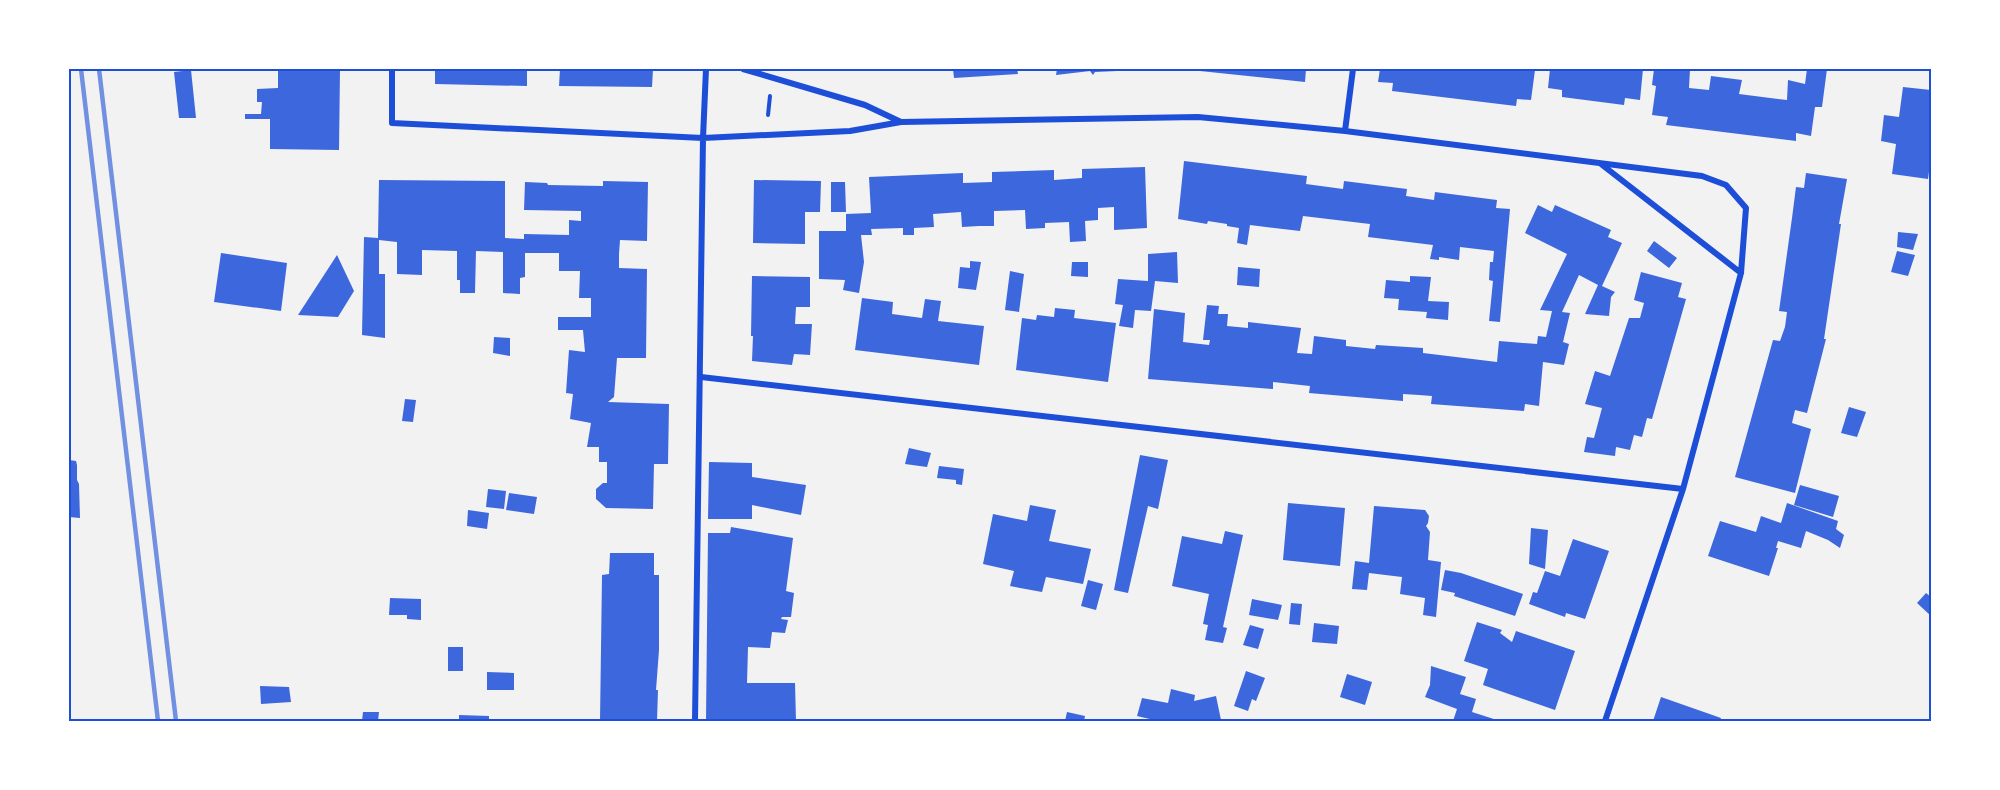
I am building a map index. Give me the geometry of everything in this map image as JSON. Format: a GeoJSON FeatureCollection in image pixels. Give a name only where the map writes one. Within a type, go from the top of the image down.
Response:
{"type":"FeatureCollection","features":[{"type":"Feature","properties":{"kind":"street"},"geometry":{"type":"LineString","coordinates":[[392,69],[392,123],[703,138],[850,130],[901,122],[1198,117],[1345,131],[1702,176],[1726,185],[1746,208],[1741,273],[1683,489],[1605,721]]}},
{"type":"Feature","properties":{"kind":"street"},"geometry":{"type":"LineString","coordinates":[[695,721],[703,138],[706,69]]}},
{"type":"Feature","properties":{"kind":"street"},"geometry":{"type":"LineString","coordinates":[[743,69],[865,105],[901,122]]}},
{"type":"Feature","properties":{"kind":"street"},"geometry":{"type":"LineString","coordinates":[[1345,131],[1353,69]]}},
{"type":"Feature","properties":{"kind":"street"},"geometry":{"type":"LineString","coordinates":[[1600,163],[1741,273]]}},
{"type":"Feature","properties":{"kind":"street"},"geometry":{"type":"LineString","coordinates":[[701,377],[1683,489]]}},
{"type":"Feature","properties":{"kind":"path"},"geometry":{"type":"LineString","coordinates":[[766,135],[772,77]]}},
{"type":"Feature","properties":{"kind":"building"},"geometry":{"type":"Polygon","coordinates":[[[278,69],[340,69],[339,150],[270,149],[270,119],[245,119],[245,114],[261,114],[262,102],[257,102],[257,89],[278,88],[278,69]]]}},
{"type":"Feature","properties":{"kind":"building"},"geometry":{"type":"Polygon","coordinates":[[[435,69],[527,69],[527,86],[435,84],[435,69]]]}},
{"type":"Feature","properties":{"kind":"building"},"geometry":{"type":"Polygon","coordinates":[[[560,69],[653,69],[652,87],[559,86],[560,69]]]}},
{"type":"Feature","properties":{"kind":"building"},"geometry":{"type":"Polygon","coordinates":[[[953,69],[1017,69],[1018,74],[954,78],[953,69]]]}},
{"type":"Feature","properties":{"kind":"building"},"geometry":{"type":"Polygon","coordinates":[[[1057,69],[1117,69],[1117,71],[1095,72],[1093,75],[1090,71],[1056,75],[1057,69]]]}},
{"type":"Feature","properties":{"kind":"building"},"geometry":{"type":"Polygon","coordinates":[[[1200,69],[1306,69],[1305,82],[1200,71],[1200,69]]]}},
{"type":"Feature","properties":{"kind":"building"},"geometry":{"type":"Polygon","coordinates":[[[1380,69],[1535,70],[1531,100],[1517,99],[1516,106],[1392,91],[1393,83],[1378,82],[1380,69]]]}},
{"type":"Feature","properties":{"kind":"building"},"geometry":{"type":"Polygon","coordinates":[[[1550,69],[1643,69],[1640,100],[1625,98],[1624,105],[1562,97],[1562,90],[1548,88],[1550,69]]]}},
{"type":"Feature","properties":{"kind":"building"},"geometry":{"type":"Polygon","coordinates":[[[1654,69],[1690,69],[1689,88],[1709,90],[1711,76],[1742,80],[1739,94],[1787,100],[1788,80],[1805,84],[1807,69],[1827,69],[1822,107],[1815,107],[1811,136],[1796,133],[1796,141],[1666,125],[1668,117],[1652,115],[1656,86],[1652,85],[1654,69]]]}},
{"type":"Feature","properties":{"kind":"building"},"geometry":{"type":"Polygon","coordinates":[[[191,70],[196,118],[179,118],[174,72],[191,70]]]}},
{"type":"Feature","properties":{"kind":"building"},"geometry":{"type":"Polygon","coordinates":[[[1903,87],[1931,90],[1931,157],[1928,179],[1892,174],[1896,144],[1881,141],[1884,115],[1899,117],[1903,87]]]}},
{"type":"Feature","properties":{"kind":"building"},"geometry":{"type":"Polygon","coordinates":[[[1184,161],[1307,176],[1306,184],[1343,189],[1344,181],[1407,189],[1406,196],[1434,200],[1435,192],[1497,200],[1496,208],[1510,209],[1500,322],[1489,321],[1493,281],[1489,280],[1490,262],[1493,262],[1494,251],[1460,247],[1459,260],[1439,257],[1439,260],[1430,259],[1433,245],[1368,237],[1370,224],[1303,216],[1300,231],[1250,225],[1247,245],[1237,243],[1239,228],[1208,221],[1207,224],[1178,219],[1184,161]]]}},
{"type":"Feature","properties":{"kind":"building"},"geometry":{"type":"Polygon","coordinates":[[[1145,167],[1147,228],[1114,230],[1114,207],[1098,208],[1098,220],[1085,221],[1086,241],[1070,242],[1069,222],[1045,223],[1045,228],[1026,229],[1025,210],[994,211],[994,226],[962,227],[961,212],[933,214],[934,227],[914,228],[914,235],[903,235],[903,228],[871,229],[872,235],[861,235],[864,262],[859,293],[843,290],[845,280],[819,279],[819,231],[846,231],[846,214],[871,213],[869,177],[963,173],[963,183],[992,182],[992,172],[1054,170],[1054,180],[1082,178],[1082,169],[1145,167]]]}},
{"type":"Feature","properties":{"kind":"building"},"geometry":{"type":"Polygon","coordinates":[[[1806,173],[1847,179],[1839,224],[1841,224],[1824,339],[1826,339],[1807,413],[1795,410],[1792,423],[1811,429],[1795,493],[1735,477],[1773,340],[1780,341],[1785,327],[1787,312],[1779,311],[1796,187],[1804,188],[1806,173]]]}},
{"type":"Feature","properties":{"kind":"building"},"geometry":{"type":"Polygon","coordinates":[[[379,180],[505,181],[505,238],[524,239],[524,234],[569,235],[569,220],[581,221],[581,211],[524,210],[525,182],[547,183],[548,185],[603,186],[603,181],[648,182],[647,241],[620,240],[619,254],[619,268],[647,269],[646,358],[617,358],[614,397],[608,402],[669,404],[668,464],[654,464],[653,509],[606,508],[596,499],[596,489],[603,483],[607,483],[607,462],[599,462],[599,447],[587,447],[591,423],[570,419],[573,394],[566,393],[569,350],[585,352],[583,330],[558,330],[558,317],[591,317],[591,298],[579,298],[580,271],[559,271],[559,253],[525,253],[525,277],[520,278],[520,294],[503,293],[503,252],[476,251],[475,293],[460,293],[460,280],[457,280],[457,251],[422,250],[422,275],[397,274],[397,242],[379,240],[379,274],[385,274],[385,338],[362,335],[364,237],[378,238],[379,180]]]}},
{"type":"Feature","properties":{"kind":"building"},"geometry":{"type":"Polygon","coordinates":[[[754,180],[821,181],[820,212],[805,212],[805,244],[753,243],[754,180]]]}},
{"type":"Feature","properties":{"kind":"building"},"geometry":{"type":"Polygon","coordinates":[[[831,182],[845,182],[846,212],[831,212],[831,182]]]}},
{"type":"Feature","properties":{"kind":"building"},"geometry":{"type":"Polygon","coordinates":[[[1538,205],[1552,212],[1555,205],[1611,230],[1608,237],[1622,243],[1602,286],[1615,292],[1611,297],[1609,316],[1585,314],[1598,285],[1579,275],[1562,312],[1570,313],[1563,342],[1569,344],[1564,365],[1543,362],[1539,406],[1525,404],[1524,411],[1431,404],[1432,396],[1403,394],[1403,401],[1309,393],[1310,386],[1273,382],[1273,389],[1148,379],[1154,309],[1185,313],[1183,342],[1209,345],[1210,340],[1203,340],[1207,305],[1219,306],[1218,314],[1228,314],[1227,326],[1248,328],[1248,322],[1301,328],[1297,353],[1312,354],[1314,336],[1346,340],[1346,346],[1375,349],[1376,345],[1423,348],[1423,353],[1497,362],[1499,341],[1537,344],[1538,336],[1546,337],[1552,311],[1540,310],[1567,254],[1525,233],[1538,205]]]}},
{"type":"Feature","properties":{"kind":"building"},"geometry":{"type":"Polygon","coordinates":[[[1898,232],[1918,234],[1913,250],[1897,247],[1898,232]]]}},
{"type":"Feature","properties":{"kind":"building"},"geometry":{"type":"Polygon","coordinates":[[[1654,241],[1677,258],[1669,268],[1647,251],[1654,241]]]}},
{"type":"Feature","properties":{"kind":"building"},"geometry":{"type":"Polygon","coordinates":[[[1897,251],[1915,255],[1908,276],[1891,272],[1897,251]]]}},
{"type":"Feature","properties":{"kind":"building"},"geometry":{"type":"Polygon","coordinates":[[[1177,252],[1178,283],[1155,281],[1151,311],[1135,310],[1133,328],[1119,326],[1123,305],[1115,304],[1118,279],[1148,281],[1148,254],[1177,252]]]}},
{"type":"Feature","properties":{"kind":"building"},"geometry":{"type":"Polygon","coordinates":[[[221,253],[287,263],[281,311],[214,302],[221,253]]]}},
{"type":"Feature","properties":{"kind":"building"},"geometry":{"type":"Polygon","coordinates":[[[337,255],[354,291],[338,317],[298,315],[337,255]]]}},
{"type":"Feature","properties":{"kind":"building"},"geometry":{"type":"Polygon","coordinates":[[[970,261],[981,262],[976,290],[958,288],[960,267],[970,268],[970,261]]]}},
{"type":"Feature","properties":{"kind":"building"},"geometry":{"type":"Polygon","coordinates":[[[1072,262],[1088,262],[1088,277],[1071,276],[1072,262]]]}},
{"type":"Feature","properties":{"kind":"building"},"geometry":{"type":"Polygon","coordinates":[[[1238,267],[1260,269],[1259,287],[1237,285],[1238,267]]]}},
{"type":"Feature","properties":{"kind":"building"},"geometry":{"type":"Polygon","coordinates":[[[1010,271],[1024,274],[1019,312],[1005,310],[1010,271]]]}},
{"type":"Feature","properties":{"kind":"building"},"geometry":{"type":"Polygon","coordinates":[[[1641,272],[1682,283],[1678,297],[1686,299],[1652,419],[1647,418],[1642,437],[1634,435],[1630,450],[1616,447],[1615,456],[1584,452],[1587,437],[1594,438],[1602,408],[1585,404],[1595,371],[1610,376],[1629,318],[1640,318],[1644,303],[1634,300],[1641,272]]]}},
{"type":"Feature","properties":{"kind":"building"},"geometry":{"type":"Polygon","coordinates":[[[752,276],[810,277],[810,307],[796,307],[795,324],[812,324],[810,355],[794,354],[792,365],[752,361],[752,276]]]}},
{"type":"Feature","properties":{"kind":"building"},"geometry":{"type":"Polygon","coordinates":[[[1410,276],[1431,277],[1428,301],[1449,302],[1448,320],[1426,318],[1427,312],[1398,310],[1399,299],[1384,298],[1386,280],[1410,282],[1410,276]]]}},
{"type":"Feature","properties":{"kind":"building"},"geometry":{"type":"Polygon","coordinates":[[[862,298],[893,302],[892,314],[922,318],[925,299],[941,301],[938,321],[984,326],[979,365],[855,350],[862,298]]]}},
{"type":"Feature","properties":{"kind":"building"},"geometry":{"type":"Polygon","coordinates":[[[1055,308],[1075,310],[1074,318],[1116,323],[1108,382],[1016,370],[1022,318],[1036,320],[1037,315],[1054,317],[1055,308]]]}},
{"type":"Feature","properties":{"kind":"building"},"geometry":{"type":"Polygon","coordinates":[[[494,337],[510,338],[510,356],[493,353],[494,337]]]}},
{"type":"Feature","properties":{"kind":"building"},"geometry":{"type":"Polygon","coordinates":[[[405,399],[416,400],[413,422],[402,421],[405,399]]]}},
{"type":"Feature","properties":{"kind":"building"},"geometry":{"type":"Polygon","coordinates":[[[1849,407],[1866,412],[1857,437],[1841,433],[1849,407]]]}},
{"type":"Feature","properties":{"kind":"building"},"geometry":{"type":"Polygon","coordinates":[[[909,448],[931,453],[927,467],[905,464],[909,448]]]}},
{"type":"Feature","properties":{"kind":"building"},"geometry":{"type":"Polygon","coordinates":[[[1140,455],[1168,460],[1158,509],[1148,506],[1128,593],[1114,590],[1140,455]]]}},
{"type":"Feature","properties":{"kind":"building"},"geometry":{"type":"Polygon","coordinates":[[[69,460],[76,461],[77,465],[80,518],[69,517],[69,460]]]}},
{"type":"Feature","properties":{"kind":"building"},"geometry":{"type":"Polygon","coordinates":[[[709,462],[752,463],[752,477],[806,485],[801,515],[752,505],[752,519],[708,519],[709,462]]]}},
{"type":"Feature","properties":{"kind":"building"},"geometry":{"type":"Polygon","coordinates":[[[939,466],[964,469],[962,485],[956,484],[956,480],[937,478],[939,466]]]}},
{"type":"Feature","properties":{"kind":"building"},"geometry":{"type":"Polygon","coordinates":[[[1800,485],[1839,496],[1833,517],[1794,505],[1800,485]]]}},
{"type":"Feature","properties":{"kind":"building"},"geometry":{"type":"Polygon","coordinates":[[[488,489],[506,491],[504,509],[486,507],[488,489]]]}},
{"type":"Feature","properties":{"kind":"building"},"geometry":{"type":"Polygon","coordinates":[[[509,493],[537,497],[534,514],[506,510],[509,493]]]}},
{"type":"Feature","properties":{"kind":"building"},"geometry":{"type":"Polygon","coordinates":[[[1288,503],[1345,508],[1340,566],[1283,560],[1288,503]]]}},
{"type":"Feature","properties":{"kind":"building"},"geometry":{"type":"Polygon","coordinates":[[[1787,503],[1838,521],[1836,529],[1844,535],[1840,548],[1806,531],[1801,548],[1778,541],[1769,576],[1708,556],[1720,521],[1756,532],[1761,516],[1781,523],[1787,503]]]}},
{"type":"Feature","properties":{"kind":"building"},"geometry":{"type":"Polygon","coordinates":[[[1030,505],[1056,510],[1049,541],[1091,549],[1083,584],[1046,577],[1042,592],[1010,586],[1014,571],[983,564],[993,514],[1027,521],[1030,505]]]}},
{"type":"Feature","properties":{"kind":"building"},"geometry":{"type":"Polygon","coordinates":[[[1374,506],[1425,510],[1429,516],[1426,526],[1430,532],[1428,560],[1441,562],[1436,617],[1423,615],[1425,598],[1400,594],[1402,577],[1369,573],[1367,590],[1352,589],[1355,561],[1369,563],[1374,506]]]}},
{"type":"Feature","properties":{"kind":"building"},"geometry":{"type":"Polygon","coordinates":[[[468,510],[489,513],[487,529],[467,526],[468,510]]]}},
{"type":"Feature","properties":{"kind":"building"},"geometry":{"type":"Polygon","coordinates":[[[731,527],[793,538],[786,591],[794,593],[791,617],[782,617],[781,619],[788,620],[785,633],[772,632],[770,648],[748,647],[747,683],[795,683],[796,721],[706,721],[708,533],[730,533],[731,527]]]}},
{"type":"Feature","properties":{"kind":"building"},"geometry":{"type":"Polygon","coordinates":[[[1531,528],[1548,530],[1545,569],[1529,564],[1531,528]]]}},
{"type":"Feature","properties":{"kind":"building"},"geometry":{"type":"Polygon","coordinates":[[[1225,531],[1243,535],[1223,627],[1227,628],[1223,643],[1205,640],[1208,625],[1203,624],[1209,594],[1172,586],[1182,536],[1222,544],[1225,531]]]}},
{"type":"Feature","properties":{"kind":"building"},"geometry":{"type":"Polygon","coordinates":[[[1573,539],[1609,551],[1585,619],[1566,613],[1565,617],[1529,604],[1533,592],[1537,593],[1545,571],[1560,576],[1573,539]]]}},
{"type":"Feature","properties":{"kind":"building"},"geometry":{"type":"Polygon","coordinates":[[[610,553],[654,553],[654,575],[659,575],[657,721],[600,721],[602,575],[609,574],[610,553]]]}},
{"type":"Feature","properties":{"kind":"building"},"geometry":{"type":"Polygon","coordinates":[[[1445,570],[1461,573],[1523,594],[1515,616],[1454,596],[1455,593],[1441,590],[1445,570]]]}},
{"type":"Feature","properties":{"kind":"building"},"geometry":{"type":"Polygon","coordinates":[[[1088,580],[1103,584],[1096,610],[1081,606],[1088,580]]]}},
{"type":"Feature","properties":{"kind":"building"},"geometry":{"type":"Polygon","coordinates":[[[1926,593],[1931,597],[1931,616],[1917,603],[1926,593]]]}},
{"type":"Feature","properties":{"kind":"building"},"geometry":{"type":"Polygon","coordinates":[[[390,598],[421,599],[421,620],[407,619],[407,615],[389,615],[390,598]]]}},
{"type":"Feature","properties":{"kind":"building"},"geometry":{"type":"Polygon","coordinates":[[[1252,599],[1282,605],[1278,620],[1249,615],[1252,599]]]}},
{"type":"Feature","properties":{"kind":"building"},"geometry":{"type":"Polygon","coordinates":[[[1291,603],[1302,604],[1300,625],[1289,624],[1291,603]]]}},
{"type":"Feature","properties":{"kind":"building"},"geometry":{"type":"Polygon","coordinates":[[[1477,622],[1502,630],[1500,633],[1512,642],[1516,631],[1575,651],[1555,710],[1483,685],[1488,669],[1464,661],[1477,622]]]}},
{"type":"Feature","properties":{"kind":"building"},"geometry":{"type":"Polygon","coordinates":[[[1314,623],[1339,626],[1337,644],[1312,642],[1314,623]]]}},
{"type":"Feature","properties":{"kind":"building"},"geometry":{"type":"Polygon","coordinates":[[[1250,625],[1264,629],[1258,649],[1243,645],[1250,625]]]}},
{"type":"Feature","properties":{"kind":"building"},"geometry":{"type":"Polygon","coordinates":[[[448,647],[463,647],[463,671],[448,671],[448,647]]]}},
{"type":"Feature","properties":{"kind":"building"},"geometry":{"type":"Polygon","coordinates":[[[1431,666],[1466,677],[1460,694],[1476,699],[1472,712],[1500,721],[1453,721],[1457,709],[1425,697],[1430,685],[1431,666]]]}},
{"type":"Feature","properties":{"kind":"building"},"geometry":{"type":"Polygon","coordinates":[[[1246,671],[1265,678],[1256,701],[1252,699],[1248,711],[1234,706],[1246,671]]]}},
{"type":"Feature","properties":{"kind":"building"},"geometry":{"type":"Polygon","coordinates":[[[487,672],[514,673],[514,690],[487,690],[487,672]]]}},
{"type":"Feature","properties":{"kind":"building"},"geometry":{"type":"Polygon","coordinates":[[[1347,674],[1372,682],[1365,705],[1340,697],[1347,674]]]}},
{"type":"Feature","properties":{"kind":"building"},"geometry":{"type":"Polygon","coordinates":[[[260,686],[289,687],[291,702],[261,704],[260,686]]]}},
{"type":"Feature","properties":{"kind":"building"},"geometry":{"type":"Polygon","coordinates":[[[1171,689],[1195,695],[1194,701],[1216,696],[1221,720],[1158,721],[1137,716],[1142,698],[1168,703],[1171,689]]]}},
{"type":"Feature","properties":{"kind":"building"},"geometry":{"type":"Polygon","coordinates":[[[1661,697],[1721,718],[1720,721],[1653,721],[1661,697]]]}},
{"type":"Feature","properties":{"kind":"building"},"geometry":{"type":"Polygon","coordinates":[[[363,712],[379,712],[378,721],[362,721],[363,712]]]}},
{"type":"Feature","properties":{"kind":"building"},"geometry":{"type":"Polygon","coordinates":[[[1067,712],[1085,716],[1084,721],[1065,721],[1067,712]]]}},
{"type":"Feature","properties":{"kind":"building"},"geometry":{"type":"Polygon","coordinates":[[[459,715],[489,716],[489,721],[459,721],[459,715]]]}},
{"type":"Feature","properties":{"kind":"railway"},"geometry":{"type":"LineString","coordinates":[[81,69],[158,721]]}},
{"type":"Feature","properties":{"kind":"railway"},"geometry":{"type":"LineString","coordinates":[[99,69],[176,721]]}}]}
